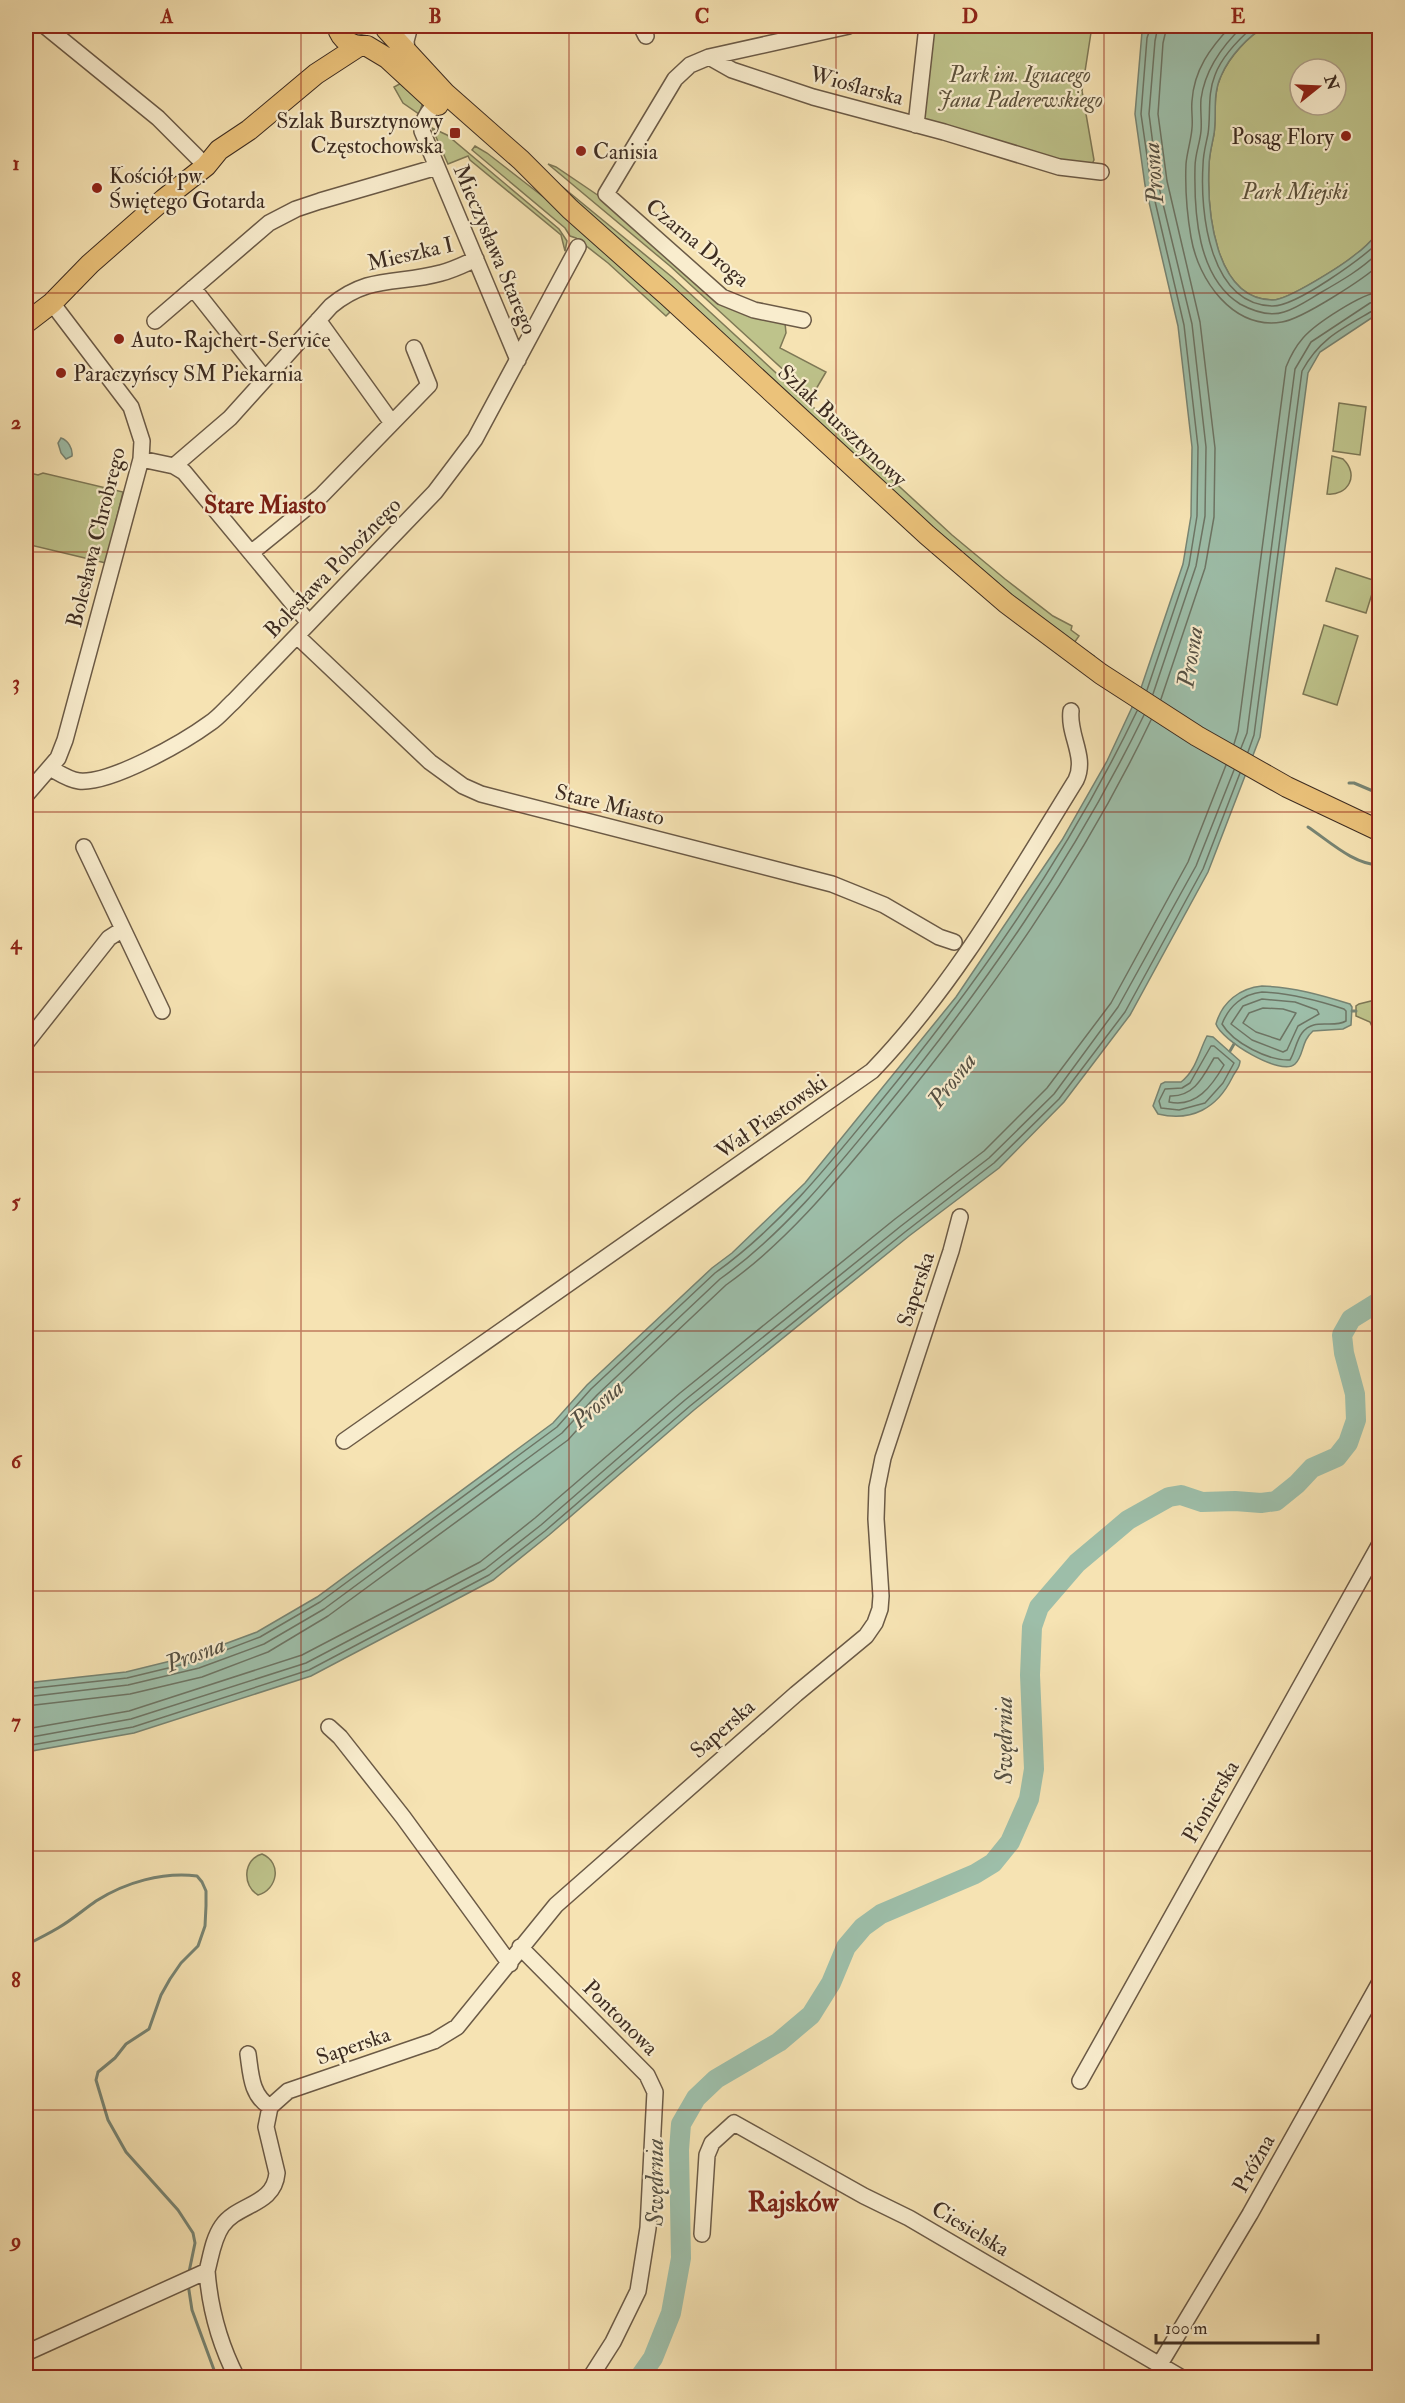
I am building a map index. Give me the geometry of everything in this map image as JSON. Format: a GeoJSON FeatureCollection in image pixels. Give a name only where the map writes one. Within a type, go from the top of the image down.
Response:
{"type":"FeatureCollection","features":[{"type":"Feature","properties":{"kind":"main road"},"geometry":{"type":"LineString","coordinates":[[26,323],[52,303],[117,240],[206,166],[219,150],[249,130],[316,74],[363,46],[379,40],[386,27]]}},
{"type":"Feature","properties":{"kind":"main road","name":"Szlak Bursztynowy"},"geometry":{"type":"LineString","coordinates":[[386,27],[407,51],[441,98]]}},
{"type":"Feature","properties":{"kind":"main road"},"geometry":{"type":"LineString","coordinates":[[316,74],[338,30]]}},
{"type":"Feature","properties":{"kind":"main road","name":"Szlak Bursztynowy"},"geometry":{"type":"LineString","coordinates":[[338,30],[348,42],[363,46],[395,65],[521,160],[570,209],[661,289],[943,550],[1006,603],[1097,671],[1197,736],[1293,790],[1380,831]]}},
{"type":"Feature","properties":{"kind":"street"},"geometry":{"type":"LineString","coordinates":[[45,26],[158,118],[206,166]]}},
{"type":"Feature","properties":{"kind":"street"},"geometry":{"type":"LineString","coordinates":[[407,51],[406,41],[410,26]]}},
{"type":"Feature","properties":{"kind":"street"},"geometry":{"type":"LineString","coordinates":[[710,57],[849,26]]}},
{"type":"Feature","properties":{"kind":"street"},"geometry":{"type":"LineString","coordinates":[[916,125],[927,26]]}},
{"type":"Feature","properties":{"kind":"street","name":"Wioślarska"},"geometry":{"type":"LineString","coordinates":[[710,57],[732,70],[785,89],[1059,167],[1101,172]]}},
{"type":"Feature","properties":{"kind":"street","name":"Czarna Droga"},"geometry":{"type":"LineString","coordinates":[[710,57],[690,65],[675,79],[606,194],[722,297],[754,310],[803,320]]}},
{"type":"Feature","properties":{"kind":"street","name":"Mieczysława Starego"},"geometry":{"type":"LineString","coordinates":[[441,98],[424,120],[422,131],[518,360]]}},
{"type":"Feature","properties":{"kind":"street"},"geometry":{"type":"LineString","coordinates":[[155,321],[269,223],[282,215],[320,201],[436,167]]}},
{"type":"Feature","properties":{"kind":"street","name":"Bolesława Pobożnego"},"geometry":{"type":"LineString","coordinates":[[50,768],[81,782],[106,778],[179,743],[211,722],[435,492],[457,465],[475,439],[578,247]]}},
{"type":"Feature","properties":{"kind":"street","name":"Mieszka I"},"geometry":{"type":"LineString","coordinates":[[174,466],[216,432],[341,297],[364,285],[442,273],[476,259]]}},
{"type":"Feature","properties":{"kind":"street"},"geometry":{"type":"LineString","coordinates":[[194,288],[265,379]]}},
{"type":"Feature","properties":{"kind":"street","name":"Bolesława Chrobrego"},"geometry":{"type":"LineString","coordinates":[[50,768],[58,758],[65,740],[141,459],[142,441],[131,407],[52,303]]}},
{"type":"Feature","properties":{"kind":"street"},"geometry":{"type":"LineString","coordinates":[[318,320],[392,423]]}},
{"type":"Feature","properties":{"kind":"street"},"geometry":{"type":"LineString","coordinates":[[251,553],[321,496],[429,385],[414,348]]}},
{"type":"Feature","properties":{"kind":"street"},"geometry":{"type":"LineString","coordinates":[[141,459],[174,466],[184,472],[309,623]]}},
{"type":"Feature","properties":{"kind":"street","name":"Stare Miasto"},"geometry":{"type":"LineString","coordinates":[[297,636],[430,762],[463,786],[481,794],[831,884],[884,905],[939,937],[954,942]]}},
{"type":"Feature","properties":{"kind":"street","name":"Wał Piastowski"},"geometry":{"type":"LineString","coordinates":[[344,1441],[872,1071],[953,972],[1011,885],[1076,780],[1081,764],[1071,730],[1071,711]]}},
{"type":"Feature","properties":{"kind":"street"},"geometry":{"type":"LineString","coordinates":[[26,795],[50,768]]}},
{"type":"Feature","properties":{"kind":"street"},"geometry":{"type":"LineString","coordinates":[[84,847],[162,1011]]}},
{"type":"Feature","properties":{"kind":"street"},"geometry":{"type":"LineString","coordinates":[[26,1043],[109,938],[123,929]]}},
{"type":"Feature","properties":{"kind":"street","name":"Saperska"},"geometry":{"type":"LineString","coordinates":[[270,2107],[288,2091],[447,2034],[466,2018],[510,1964],[520,1947],[556,1905],[796,1694],[866,1636],[875,1623],[881,1596],[876,1519],[879,1478],[960,1217]]}},
{"type":"Feature","properties":{"kind":"street","name":"Pionierska"},"geometry":{"type":"LineString","coordinates":[[1080,2081],[1380,1544]]}},
{"type":"Feature","properties":{"kind":"street"},"geometry":{"type":"LineString","coordinates":[[328,1727],[340,1737],[403,1817],[510,1964]]}},
{"type":"Feature","properties":{"kind":"street","name":"Pontonowa"},"geometry":{"type":"LineString","coordinates":[[520,1947],[647,2075],[654,2086],[648,2228],[638,2292],[613,2342],[590,2378]]}},
{"type":"Feature","properties":{"kind":"street","name":"Próżna"},"geometry":{"type":"LineString","coordinates":[[1160,2364],[1250,2214],[1380,1982]]}},
{"type":"Feature","properties":{"kind":"street"},"geometry":{"type":"LineString","coordinates":[[237,2378],[226,2357],[215,2326],[202,2273],[222,2226],[229,2218],[270,2193],[276,2180],[276,2166],[266,2127],[270,2107],[261,2102],[256,2094],[248,2054]]}},
{"type":"Feature","properties":{"kind":"street","name":"Ciesielska"},"geometry":{"type":"LineString","coordinates":[[702,2234],[706,2155],[712,2143],[734,2123],[864,2196],[909,2217],[1182,2378]]}},
{"type":"Feature","properties":{"kind":"street"},"geometry":{"type":"LineString","coordinates":[[26,2353],[202,2273]]}},
{"type":"Feature","properties":{"kind":"green space"},"geometry":{"type":"Polygon","coordinates":[[[349,26],[374,26],[365,34],[358,34],[349,26]]]}},
{"type":"Feature","properties":{"kind":"green space","name":"Park im. Ignacego Jana Paderewskiego"},"geometry":{"type":"Polygon","coordinates":[[[932,26],[1092,26],[1082,91],[1094,160],[1092,164],[1068,165],[929,123],[924,118],[932,26]]]}},
{"type":"Feature","properties":{"kind":"green space","name":"Park Miejski"},"geometry":{"type":"Polygon","coordinates":[[[1266,26],[1379,26],[1379,232],[1362,249],[1328,273],[1290,294],[1273,300],[1253,296],[1238,285],[1226,269],[1218,249],[1210,205],[1210,158],[1218,83],[1234,54],[1246,41],[1266,26]]]}},
{"type":"Feature","properties":{"kind":"green space"},"geometry":{"type":"Polygon","coordinates":[[[405,81],[423,102],[419,114],[403,103],[394,87],[405,81]]]}},
{"type":"Feature","properties":{"kind":"green space"},"geometry":{"type":"Polygon","coordinates":[[[432,128],[447,135],[559,229],[567,241],[565,251],[561,235],[468,156],[448,164],[432,128]]]}},
{"type":"Feature","properties":{"kind":"green space"},"geometry":{"type":"Polygon","coordinates":[[[475,146],[577,223],[673,309],[666,316],[608,263],[576,238],[570,236],[565,228],[472,150],[475,146]]]}},
{"type":"Feature","properties":{"kind":"green space"},"geometry":{"type":"Polygon","coordinates":[[[548,164],[599,196],[710,294],[785,323],[786,333],[780,348],[826,372],[812,396],[670,266],[548,164]]]}},
{"type":"Feature","properties":{"kind":"green space"},"geometry":{"type":"Polygon","coordinates":[[[537,166],[672,277],[952,535],[1053,616],[1072,626],[1071,630],[1079,636],[1074,643],[1094,656],[1091,660],[1003,594],[537,166]]]}},
{"type":"Feature","properties":{"kind":"green space"},"geometry":{"type":"Polygon","coordinates":[[[1339,403],[1366,407],[1360,455],[1333,451],[1339,403]]]}},
{"type":"Feature","properties":{"kind":"green space"},"geometry":{"type":"Polygon","coordinates":[[[1332,456],[1343,459],[1351,472],[1351,478],[1341,492],[1327,494],[1332,456]]]}},
{"type":"Feature","properties":{"kind":"green space"},"geometry":{"type":"Polygon","coordinates":[[[26,472],[38,475],[43,473],[123,492],[106,563],[26,544],[26,472]]]}},
{"type":"Feature","properties":{"kind":"green space"},"geometry":{"type":"Polygon","coordinates":[[[1336,568],[1376,581],[1366,613],[1326,601],[1336,568]]]}},
{"type":"Feature","properties":{"kind":"green space"},"geometry":{"type":"Polygon","coordinates":[[[1324,625],[1358,636],[1337,705],[1303,694],[1324,625]]]}},
{"type":"Feature","properties":{"kind":"green space"},"geometry":{"type":"Polygon","coordinates":[[[1379,999],[1379,1029],[1374,1031],[1370,1022],[1356,1016],[1356,1006],[1379,999]]]}},
{"type":"Feature","properties":{"kind":"green space"},"geometry":{"type":"Polygon","coordinates":[[[262,1854],[273,1864],[275,1876],[270,1888],[258,1895],[249,1886],[247,1873],[251,1861],[262,1854]]]}},
{"type":"Feature","properties":{"kind":"water","name":"Prosna"},"geometry":{"type":"Polygon","coordinates":[[[1145,26],[1266,26],[1252,35],[1234,54],[1218,83],[1215,127],[1209,162],[1209,184],[1213,227],[1218,249],[1226,269],[1238,285],[1253,296],[1273,300],[1290,294],[1328,273],[1362,249],[1379,232],[1379,313],[1320,352],[1308,373],[1260,737],[1208,872],[1130,1015],[1064,1102],[999,1168],[909,1236],[694,1410],[549,1535],[493,1580],[311,1676],[134,1733],[26,1752],[26,1683],[126,1672],[195,1655],[257,1632],[317,1597],[553,1423],[587,1385],[805,1183],[956,997],[1062,840],[1107,761],[1141,688],[1183,564],[1191,516],[1192,447],[1178,326],[1145,185],[1135,114],[1142,32],[1145,26]]]}},
{"type":"Feature","properties":{"kind":"water"},"geometry":{"type":"Polygon","coordinates":[[[61,438],[68,443],[72,451],[72,456],[66,459],[58,443],[61,438]]]}},
{"type":"Feature","properties":{"kind":"water"},"geometry":{"type":"Polygon","coordinates":[[[1262,986],[1296,990],[1350,1004],[1352,1007],[1351,1025],[1343,1029],[1313,1031],[1306,1039],[1298,1061],[1288,1067],[1265,1061],[1228,1039],[1216,1024],[1223,1009],[1233,997],[1246,990],[1262,986]]]}},
{"type":"Feature","properties":{"kind":"water"},"geometry":{"type":"Polygon","coordinates":[[[1207,1036],[1213,1037],[1240,1061],[1226,1088],[1211,1105],[1192,1114],[1170,1116],[1158,1114],[1153,1106],[1161,1084],[1181,1082],[1186,1077],[1194,1067],[1207,1036]]]}},
{"type":"Feature","properties":{"kind":"waterway"},"geometry":{"type":"LineString","coordinates":[[1349,783],[1380,794]]}},
{"type":"Feature","properties":{"kind":"waterway"},"geometry":{"type":"LineString","coordinates":[[1308,827],[1351,857],[1380,865]]}},
{"type":"Feature","properties":{"kind":"waterway"},"geometry":{"type":"LineString","coordinates":[[1230,1051],[1234,1044]]}},
{"type":"Feature","properties":{"kind":"waterway","name":"Swędrnia"},"geometry":{"type":"LineString","coordinates":[[639,2378],[653,2358],[671,2313],[681,2258],[679,2150],[681,2124],[696,2098],[716,2079],[779,2042],[811,2015],[831,1983],[846,1947],[863,1927],[881,1914],[975,1874],[993,1863],[1010,1842],[1029,1799],[1034,1769],[1030,1675],[1032,1627],[1039,1607],[1077,1563],[1128,1520],[1169,1497],[1181,1495],[1202,1502],[1276,1501],[1312,1468],[1337,1457],[1348,1443],[1356,1420],[1355,1394],[1344,1353],[1342,1335],[1351,1319],[1380,1301]]}},
{"type":"Feature","properties":{"kind":"waterway"},"geometry":{"type":"LineString","coordinates":[[26,1945],[63,1925],[108,1894],[132,1884],[158,1877],[184,1875],[197,1876],[202,1882],[206,1891],[205,1926],[198,1946],[181,1963],[170,1979],[161,1995],[149,2029],[126,2044],[115,2058],[98,2072],[96,2080],[108,2120],[126,2152],[178,2210],[193,2233],[195,2243],[189,2272]]}},
{"type":"Feature","properties":{"kind":"waterway"},"geometry":{"type":"LineString","coordinates":[[188,2284],[192,2310],[217,2378]]}},
{"type":"Feature","properties":{"kind":"place","name":"Szlak Bursztynowy Częstochowska"},"geometry":{"type":"Point","coordinates":[455,133]}},
{"type":"Feature","properties":{"kind":"place","name":"Posąg Flory"},"geometry":{"type":"Point","coordinates":[1346,136]}},
{"type":"Feature","properties":{"kind":"place","name":"Canisia"},"geometry":{"type":"Point","coordinates":[581,151]}},
{"type":"Feature","properties":{"kind":"place","name":"Kościół pw. Świętego Gotarda"},"geometry":{"type":"Point","coordinates":[97,188]}},
{"type":"Feature","properties":{"kind":"place","name":"Auto-Rajchert-Service"},"geometry":{"type":"Point","coordinates":[119,339]}},
{"type":"Feature","properties":{"kind":"place","name":"Paraczyńscy SM Piekarnia"},"geometry":{"type":"Point","coordinates":[61,373]}},
{"type":"Feature","properties":{"kind":"district","name":"Stare Miasto"},"geometry":{"type":"Point","coordinates":[265,505]}},
{"type":"Feature","properties":{"kind":"district","name":"Rajsków"},"geometry":{"type":"Point","coordinates":[793,2201]}}]}
